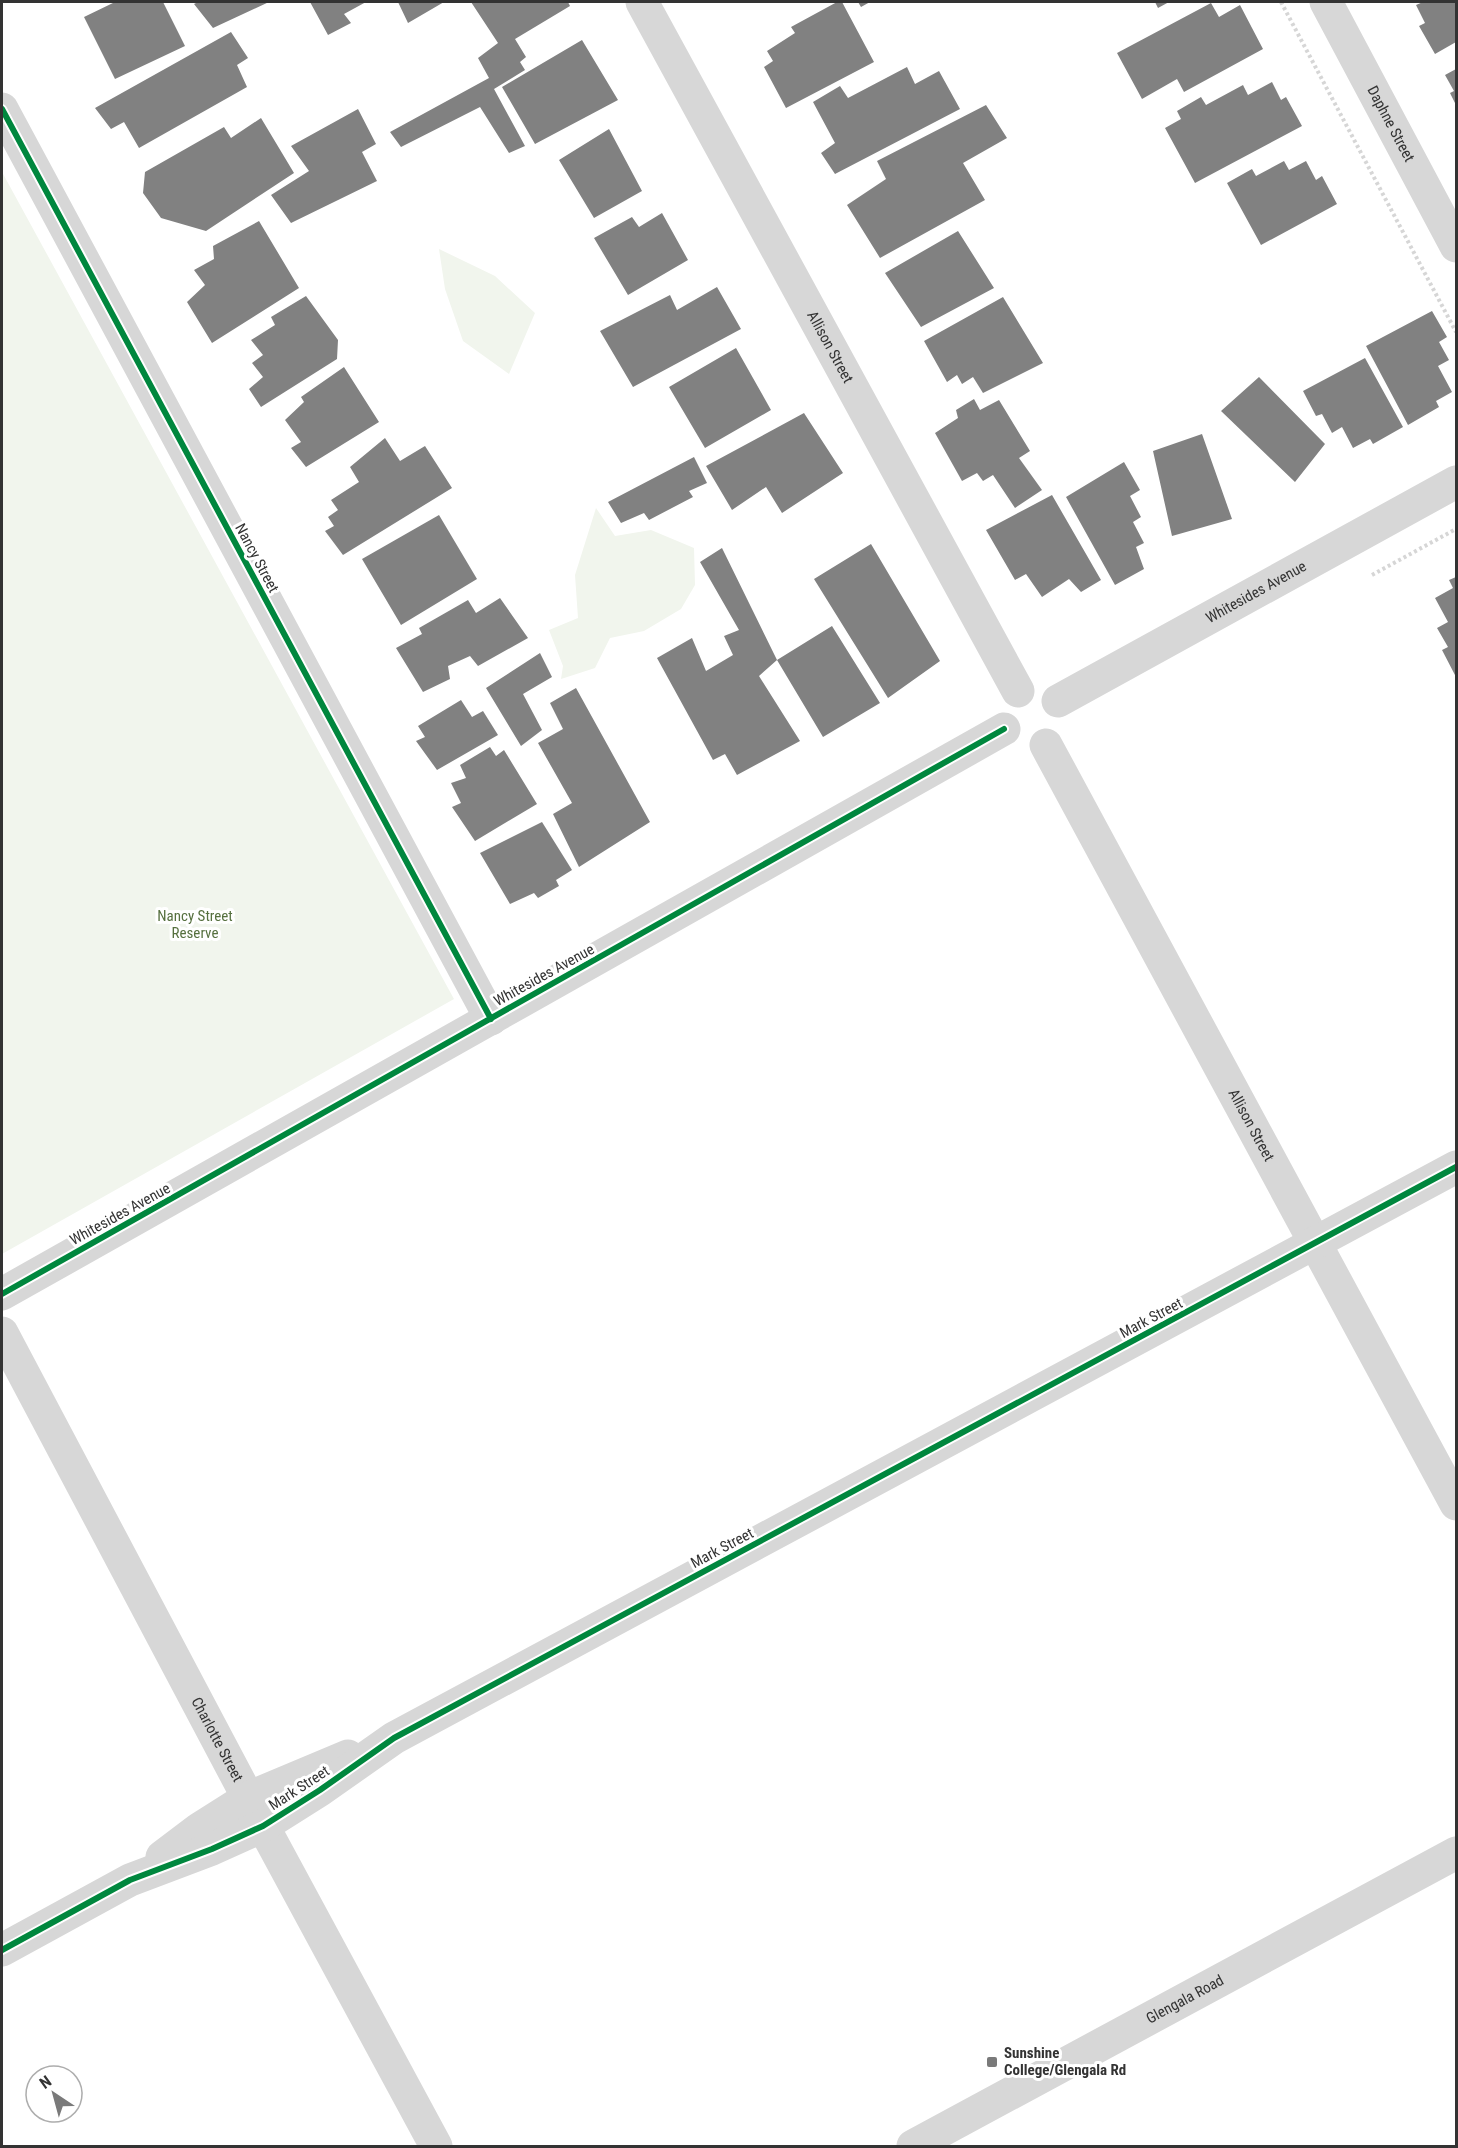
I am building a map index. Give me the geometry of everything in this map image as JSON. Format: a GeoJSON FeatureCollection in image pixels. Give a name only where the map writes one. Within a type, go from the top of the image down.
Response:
{"type":"FeatureCollection","features":[{"type":"Feature","properties":{"kind":"street","name":"Allison Street"},"geometry":{"type":"LineString","coordinates":[[642,2],[1018,691]]}},
{"type":"Feature","properties":{"kind":"street","name":"Daphne Street"},"geometry":{"type":"LineString","coordinates":[[1326,2],[1456,246]]}},
{"type":"Feature","properties":{"kind":"street","name":"Nancy Street"},"geometry":{"type":"LineString","coordinates":[[2,109],[490,1019]]}},
{"type":"Feature","properties":{"kind":"street","name":"Whitesides Avenue"},"geometry":{"type":"LineString","coordinates":[[1058,702],[1456,482]]}},
{"type":"Feature","properties":{"kind":"street"},"geometry":{"type":"LineString","coordinates":[[1039,688],[1049,693],[1058,702],[1063,722],[1060,732],[1046,745],[1036,749],[1026,748],[1016,744],[1008,737],[1002,719],[1003,709],[1018,691],[1039,688]]}},
{"type":"Feature","properties":{"kind":"street","name":"Whitesides Avenue"},"geometry":{"type":"LineString","coordinates":[[2,1294],[1004,729]]}},
{"type":"Feature","properties":{"kind":"street","name":"Allison Street"},"geometry":{"type":"LineString","coordinates":[[1046,745],[1456,1504]]}},
{"type":"Feature","properties":{"kind":"street","name":"Mark Street"},"geometry":{"type":"LineString","coordinates":[[2,1950],[130,1880],[212,1849],[255,1812],[320,1790],[394,1738],[1456,1167]]}},
{"type":"Feature","properties":{"kind":"street","name":"Charlotte Street"},"geometry":{"type":"LineString","coordinates":[[2,1333],[255,1812],[436,2146]]}},
{"type":"Feature","properties":{"kind":"street","name":"Glengala Road"},"geometry":{"type":"LineString","coordinates":[[913,2146],[1456,1853]]}},
{"type":"Feature","properties":{"kind":"path"},"geometry":{"type":"LineString","coordinates":[[1281,2],[1456,332]]}},
{"type":"Feature","properties":{"kind":"path"},"geometry":{"type":"LineString","coordinates":[[1372,575],[1456,529]]}},
{"type":"Feature","properties":{"kind":"green space","name":"Nancy Street Reserve"},"geometry":{"type":"Polygon","coordinates":[[[2,172],[454,999],[2,1254],[2,172]]]}},
{"type":"Feature","properties":{"kind":"green space"},"geometry":{"type":"Polygon","coordinates":[[[439,249],[495,276],[535,313],[509,374],[463,341],[445,289],[439,249]]]}},
{"type":"Feature","properties":{"kind":"green space"},"geometry":{"type":"Polygon","coordinates":[[[596,508],[615,536],[651,530],[694,548],[695,585],[681,609],[644,631],[610,638],[595,668],[561,679],[563,666],[549,630],[578,618],[575,575],[596,508]]]}},
{"type":"Feature","properties":{"kind":"building"},"geometry":{"type":"Polygon","coordinates":[[[115,2],[163,2],[185,46],[115,79],[84,17],[115,2]]]}},
{"type":"Feature","properties":{"kind":"building"},"geometry":{"type":"Polygon","coordinates":[[[198,2],[269,2],[213,28],[194,4],[198,2]]]}},
{"type":"Feature","properties":{"kind":"building"},"geometry":{"type":"Polygon","coordinates":[[[310,2],[366,2],[344,14],[351,23],[328,35],[310,2]]]}},
{"type":"Feature","properties":{"kind":"building"},"geometry":{"type":"Polygon","coordinates":[[[398,2],[444,2],[408,23],[398,2]]]}},
{"type":"Feature","properties":{"kind":"building"},"geometry":{"type":"Polygon","coordinates":[[[471,2],[568,2],[570,6],[515,39],[526,57],[520,62],[525,70],[494,89],[525,146],[509,153],[480,107],[401,147],[390,132],[489,78],[478,58],[498,43],[471,2]]]}},
{"type":"Feature","properties":{"kind":"building"},"geometry":{"type":"Polygon","coordinates":[[[837,2],[842,2],[874,62],[786,108],[764,67],[773,61],[767,51],[795,33],[791,27],[837,2]]]}},
{"type":"Feature","properties":{"kind":"building"},"geometry":{"type":"Polygon","coordinates":[[[858,2],[870,2],[861,7],[858,2]]]}},
{"type":"Feature","properties":{"kind":"building"},"geometry":{"type":"Polygon","coordinates":[[[1155,2],[1169,2],[1158,8],[1155,2]]]}},
{"type":"Feature","properties":{"kind":"building"},"geometry":{"type":"Polygon","coordinates":[[[1423,2],[1456,2],[1456,42],[1435,54],[1419,26],[1425,23],[1416,5],[1423,2]]]}},
{"type":"Feature","properties":{"kind":"building"},"geometry":{"type":"Polygon","coordinates":[[[1211,3],[1219,17],[1240,5],[1263,49],[1184,92],[1177,79],[1142,99],[1117,53],[1211,3]]]}},
{"type":"Feature","properties":{"kind":"building"},"geometry":{"type":"Polygon","coordinates":[[[231,32],[248,58],[237,65],[247,87],[139,148],[124,122],[111,129],[95,108],[231,32]]]}},
{"type":"Feature","properties":{"kind":"building"},"geometry":{"type":"Polygon","coordinates":[[[582,40],[618,100],[535,144],[502,87],[582,40]]]}},
{"type":"Feature","properties":{"kind":"building"},"geometry":{"type":"Polygon","coordinates":[[[907,67],[915,84],[939,71],[960,109],[835,174],[821,153],[835,143],[813,102],[840,86],[848,98],[907,67]]]}},
{"type":"Feature","properties":{"kind":"building"},"geometry":{"type":"Polygon","coordinates":[[[1456,69],[1456,105],[1450,93],[1454,91],[1445,75],[1456,69]]]}},
{"type":"Feature","properties":{"kind":"building"},"geometry":{"type":"Polygon","coordinates":[[[1272,82],[1281,100],[1286,97],[1302,126],[1195,183],[1165,128],[1181,119],[1177,111],[1201,97],[1206,105],[1243,85],[1248,95],[1272,82]]]}},
{"type":"Feature","properties":{"kind":"building"},"geometry":{"type":"Polygon","coordinates":[[[986,105],[1007,138],[963,163],[985,200],[880,258],[847,205],[886,179],[877,161],[986,105]]]}},
{"type":"Feature","properties":{"kind":"building"},"geometry":{"type":"Polygon","coordinates":[[[358,109],[376,144],[362,152],[377,181],[291,223],[271,195],[309,171],[291,146],[358,109]]]}},
{"type":"Feature","properties":{"kind":"building"},"geometry":{"type":"Polygon","coordinates":[[[261,118],[294,173],[206,231],[161,218],[143,193],[145,172],[224,127],[231,138],[261,118]]]}},
{"type":"Feature","properties":{"kind":"building"},"geometry":{"type":"Polygon","coordinates":[[[609,129],[642,191],[594,218],[559,160],[609,129]]]}},
{"type":"Feature","properties":{"kind":"building"},"geometry":{"type":"Polygon","coordinates":[[[1284,161],[1289,170],[1306,161],[1316,180],[1322,176],[1337,204],[1261,245],[1227,183],[1252,169],[1256,176],[1284,161]]]}},
{"type":"Feature","properties":{"kind":"building"},"geometry":{"type":"Polygon","coordinates":[[[662,213],[688,260],[628,295],[594,238],[632,217],[639,227],[662,213]]]}},
{"type":"Feature","properties":{"kind":"building"},"geometry":{"type":"Polygon","coordinates":[[[259,221],[299,288],[212,343],[187,302],[205,285],[194,270],[214,259],[213,246],[259,221]]]}},
{"type":"Feature","properties":{"kind":"building"},"geometry":{"type":"Polygon","coordinates":[[[958,231],[994,288],[921,327],[885,273],[958,231]]]}},
{"type":"Feature","properties":{"kind":"building"},"geometry":{"type":"Polygon","coordinates":[[[717,287],[741,329],[633,387],[600,331],[670,295],[677,310],[717,287]]]}},
{"type":"Feature","properties":{"kind":"building"},"geometry":{"type":"Polygon","coordinates":[[[306,296],[338,340],[337,359],[261,407],[249,389],[263,377],[252,363],[263,355],[251,340],[275,325],[271,317],[306,296]]]}},
{"type":"Feature","properties":{"kind":"building"},"geometry":{"type":"Polygon","coordinates":[[[1003,297],[1043,363],[983,393],[973,377],[962,384],[957,375],[947,382],[924,341],[1003,297]]]}},
{"type":"Feature","properties":{"kind":"building"},"geometry":{"type":"Polygon","coordinates":[[[1432,311],[1447,337],[1439,342],[1449,360],[1438,366],[1452,392],[1436,401],[1439,407],[1408,425],[1366,346],[1432,311]]]}},
{"type":"Feature","properties":{"kind":"building"},"geometry":{"type":"Polygon","coordinates":[[[736,348],[771,410],[705,448],[669,387],[736,348]]]}},
{"type":"Feature","properties":{"kind":"building"},"geometry":{"type":"Polygon","coordinates":[[[1365,358],[1403,427],[1373,444],[1370,439],[1353,448],[1342,427],[1332,433],[1322,414],[1316,416],[1303,391],[1365,358]]]}},
{"type":"Feature","properties":{"kind":"building"},"geometry":{"type":"Polygon","coordinates":[[[344,367],[379,422],[306,467],[291,448],[301,442],[285,420],[304,402],[301,397],[344,367]]]}},
{"type":"Feature","properties":{"kind":"building"},"geometry":{"type":"Polygon","coordinates":[[[1259,377],[1325,444],[1295,482],[1221,411],[1259,377]]]}},
{"type":"Feature","properties":{"kind":"building"},"geometry":{"type":"Polygon","coordinates":[[[974,399],[980,410],[999,400],[1030,451],[1019,458],[1042,490],[1015,508],[993,475],[983,481],[977,473],[962,481],[935,433],[958,418],[956,410],[974,399]]]}},
{"type":"Feature","properties":{"kind":"building"},"geometry":{"type":"Polygon","coordinates":[[[804,413],[843,473],[782,513],[766,487],[732,510],[706,466],[804,413]]]}},
{"type":"Feature","properties":{"kind":"building"},"geometry":{"type":"Polygon","coordinates":[[[1202,434],[1232,519],[1172,536],[1153,451],[1202,434]]]}},
{"type":"Feature","properties":{"kind":"building"},"geometry":{"type":"Polygon","coordinates":[[[385,438],[400,461],[425,446],[452,488],[343,555],[325,531],[334,526],[328,517],[338,510],[331,500],[359,482],[350,467],[385,438]]]}},
{"type":"Feature","properties":{"kind":"building"},"geometry":{"type":"Polygon","coordinates":[[[694,457],[707,483],[689,491],[693,497],[649,520],[644,513],[621,523],[608,502],[694,457]]]}},
{"type":"Feature","properties":{"kind":"building"},"geometry":{"type":"Polygon","coordinates":[[[1124,462],[1140,490],[1130,496],[1141,517],[1133,522],[1144,543],[1136,547],[1144,569],[1115,585],[1066,497],[1124,462]]]}},
{"type":"Feature","properties":{"kind":"building"},"geometry":{"type":"Polygon","coordinates":[[[1052,495],[1101,580],[1081,592],[1069,579],[1042,597],[1026,574],[1015,580],[986,530],[1052,495]]]}},
{"type":"Feature","properties":{"kind":"building"},"geometry":{"type":"Polygon","coordinates":[[[439,515],[477,579],[401,625],[362,559],[439,515]]]}},
{"type":"Feature","properties":{"kind":"building"},"geometry":{"type":"Polygon","coordinates":[[[871,544],[940,661],[888,698],[814,579],[871,544]]]}},
{"type":"Feature","properties":{"kind":"building"},"geometry":{"type":"Polygon","coordinates":[[[722,548],[777,660],[759,676],[800,741],[737,775],[725,754],[713,760],[657,658],[692,638],[706,671],[733,655],[724,636],[739,630],[700,562],[722,548]]]}},
{"type":"Feature","properties":{"kind":"building"},"geometry":{"type":"Polygon","coordinates":[[[1456,577],[1456,677],[1442,650],[1448,647],[1437,628],[1448,622],[1435,598],[1453,588],[1449,580],[1456,577]]]}},
{"type":"Feature","properties":{"kind":"building"},"geometry":{"type":"Polygon","coordinates":[[[500,598],[528,638],[478,666],[470,656],[448,666],[450,679],[423,692],[396,648],[422,634],[419,628],[468,600],[476,613],[500,598]]]}},
{"type":"Feature","properties":{"kind":"building"},"geometry":{"type":"Polygon","coordinates":[[[832,626],[880,703],[823,737],[777,660],[832,626]]]}},
{"type":"Feature","properties":{"kind":"building"},"geometry":{"type":"Polygon","coordinates":[[[540,653],[552,677],[523,694],[542,730],[521,746],[486,688],[540,653]]]}},
{"type":"Feature","properties":{"kind":"building"},"geometry":{"type":"Polygon","coordinates":[[[576,688],[650,822],[579,867],[553,814],[572,803],[538,743],[563,729],[550,703],[576,688]]]}},
{"type":"Feature","properties":{"kind":"building"},"geometry":{"type":"Polygon","coordinates":[[[461,700],[472,717],[483,711],[498,735],[437,770],[416,741],[425,737],[418,726],[461,700]]]}},
{"type":"Feature","properties":{"kind":"building"},"geometry":{"type":"Polygon","coordinates":[[[490,747],[496,756],[504,750],[537,804],[475,841],[452,807],[461,803],[451,783],[466,778],[460,765],[490,747]]]}},
{"type":"Feature","properties":{"kind":"building"},"geometry":{"type":"Polygon","coordinates":[[[542,822],[572,870],[556,880],[559,886],[538,898],[534,893],[510,904],[480,853],[542,822]]]}},
{"type":"Feature","properties":{"kind":"cycle path"},"geometry":{"type":"LineString","coordinates":[[2,109],[491,1019]]}},
{"type":"Feature","properties":{"kind":"cycle path"},"geometry":{"type":"LineString","coordinates":[[2,1294],[1004,729]]}},
{"type":"Feature","properties":{"kind":"cycle path"},"geometry":{"type":"LineString","coordinates":[[2,1950],[130,1880],[212,1849],[263,1826],[320,1790],[394,1738],[1456,1167]]}},
{"type":"Feature","properties":{"kind":"place","name":"Sunshine College/Glengala Rd"},"geometry":{"type":"Point","coordinates":[992,2062]}}]}
